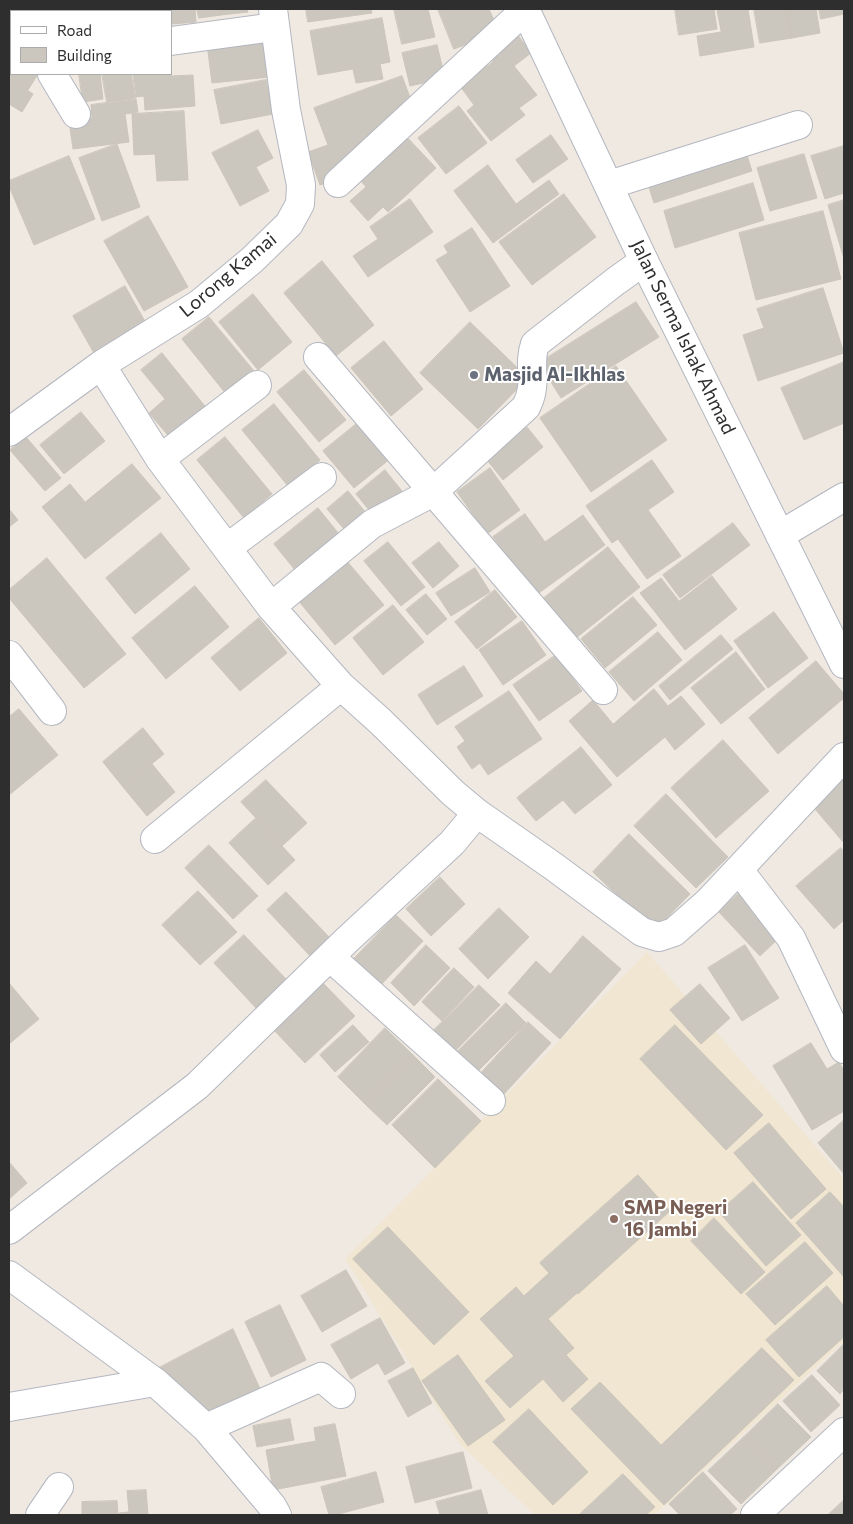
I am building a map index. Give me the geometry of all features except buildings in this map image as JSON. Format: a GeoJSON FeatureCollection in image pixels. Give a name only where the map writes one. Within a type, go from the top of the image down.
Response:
{"type":"FeatureCollection","features":[{"type":"Feature","properties":{"kind":"street"},"geometry":{"type":"LineString","coordinates":[[338,183],[525,9]]}},
{"type":"Feature","properties":{"kind":"street","name":"Jalan Serma Ishak Ahmad"},"geometry":{"type":"LineString","coordinates":[[525,9],[644,261],[844,664]]}},
{"type":"Feature","properties":{"kind":"street"},"geometry":{"type":"LineString","coordinates":[[172,41],[274,18]]}},
{"type":"Feature","properties":{"kind":"street","name":"Lorong Kamai"},"geometry":{"type":"LineString","coordinates":[[9,432],[101,365],[199,304],[252,260],[289,224],[300,204],[301,185],[286,110],[274,18]]}},
{"type":"Feature","properties":{"kind":"street"},"geometry":{"type":"LineString","coordinates":[[53,75],[76,114]]}},
{"type":"Feature","properties":{"kind":"street"},"geometry":{"type":"LineString","coordinates":[[609,185],[798,125]]}},
{"type":"Feature","properties":{"kind":"street"},"geometry":{"type":"LineString","coordinates":[[271,607],[372,524],[433,492],[526,407],[534,385],[531,354],[535,344],[616,280],[644,261]]}},
{"type":"Feature","properties":{"kind":"street"},"geometry":{"type":"LineString","coordinates":[[318,357],[603,690]]}},
{"type":"Feature","properties":{"kind":"street"},"geometry":{"type":"LineString","coordinates":[[101,365],[160,459],[271,607],[341,686],[477,814],[553,866],[642,932],[659,937],[674,932],[708,902],[844,757]]}},
{"type":"Feature","properties":{"kind":"street"},"geometry":{"type":"LineString","coordinates":[[160,459],[257,385]]}},
{"type":"Feature","properties":{"kind":"street"},"geometry":{"type":"LineString","coordinates":[[227,548],[322,477]]}},
{"type":"Feature","properties":{"kind":"street"},"geometry":{"type":"LineString","coordinates":[[780,535],[844,497]]}},
{"type":"Feature","properties":{"kind":"street"},"geometry":{"type":"LineString","coordinates":[[9,655],[52,711]]}},
{"type":"Feature","properties":{"kind":"street"},"geometry":{"type":"LineString","coordinates":[[155,839],[341,686]]}},
{"type":"Feature","properties":{"kind":"street"},"geometry":{"type":"LineString","coordinates":[[9,1230],[197,1086],[330,957],[452,843],[477,814]]}},
{"type":"Feature","properties":{"kind":"street"},"geometry":{"type":"LineString","coordinates":[[739,870],[791,938],[844,1049]]}},
{"type":"Feature","properties":{"kind":"street"},"geometry":{"type":"LineString","coordinates":[[330,957],[491,1101]]}},
{"type":"Feature","properties":{"kind":"street"},"geometry":{"type":"LineString","coordinates":[[9,1275],[155,1382],[206,1428],[272,1506],[277,1515]]}},
{"type":"Feature","properties":{"kind":"street"},"geometry":{"type":"LineString","coordinates":[[206,1428],[321,1377],[341,1394]]}},
{"type":"Feature","properties":{"kind":"street"},"geometry":{"type":"LineString","coordinates":[[9,1407],[155,1382]]}},
{"type":"Feature","properties":{"kind":"street"},"geometry":{"type":"LineString","coordinates":[[754,1515],[844,1432]]}},
{"type":"Feature","properties":{"kind":"street"},"geometry":{"type":"LineString","coordinates":[[40,1515],[59,1487]]}},
{"type":"Feature","properties":{"kind":"shaded area","name":"SMP Negeri 16 Jambi"},"geometry":{"type":"Polygon","coordinates":[[[647,952],[844,1179],[844,1341],[655,1515],[535,1515],[460,1444],[345,1259],[647,952]]]}},
{"type":"Feature","properties":{"kind":"place","name":"Masjid Al-Ikhlas"},"geometry":{"type":"Point","coordinates":[474,375]}},
{"type":"Feature","properties":{"kind":"place","name":"SMP Negeri 16 Jambi"},"geometry":{"type":"Point","coordinates":[614,1219]}}]}
